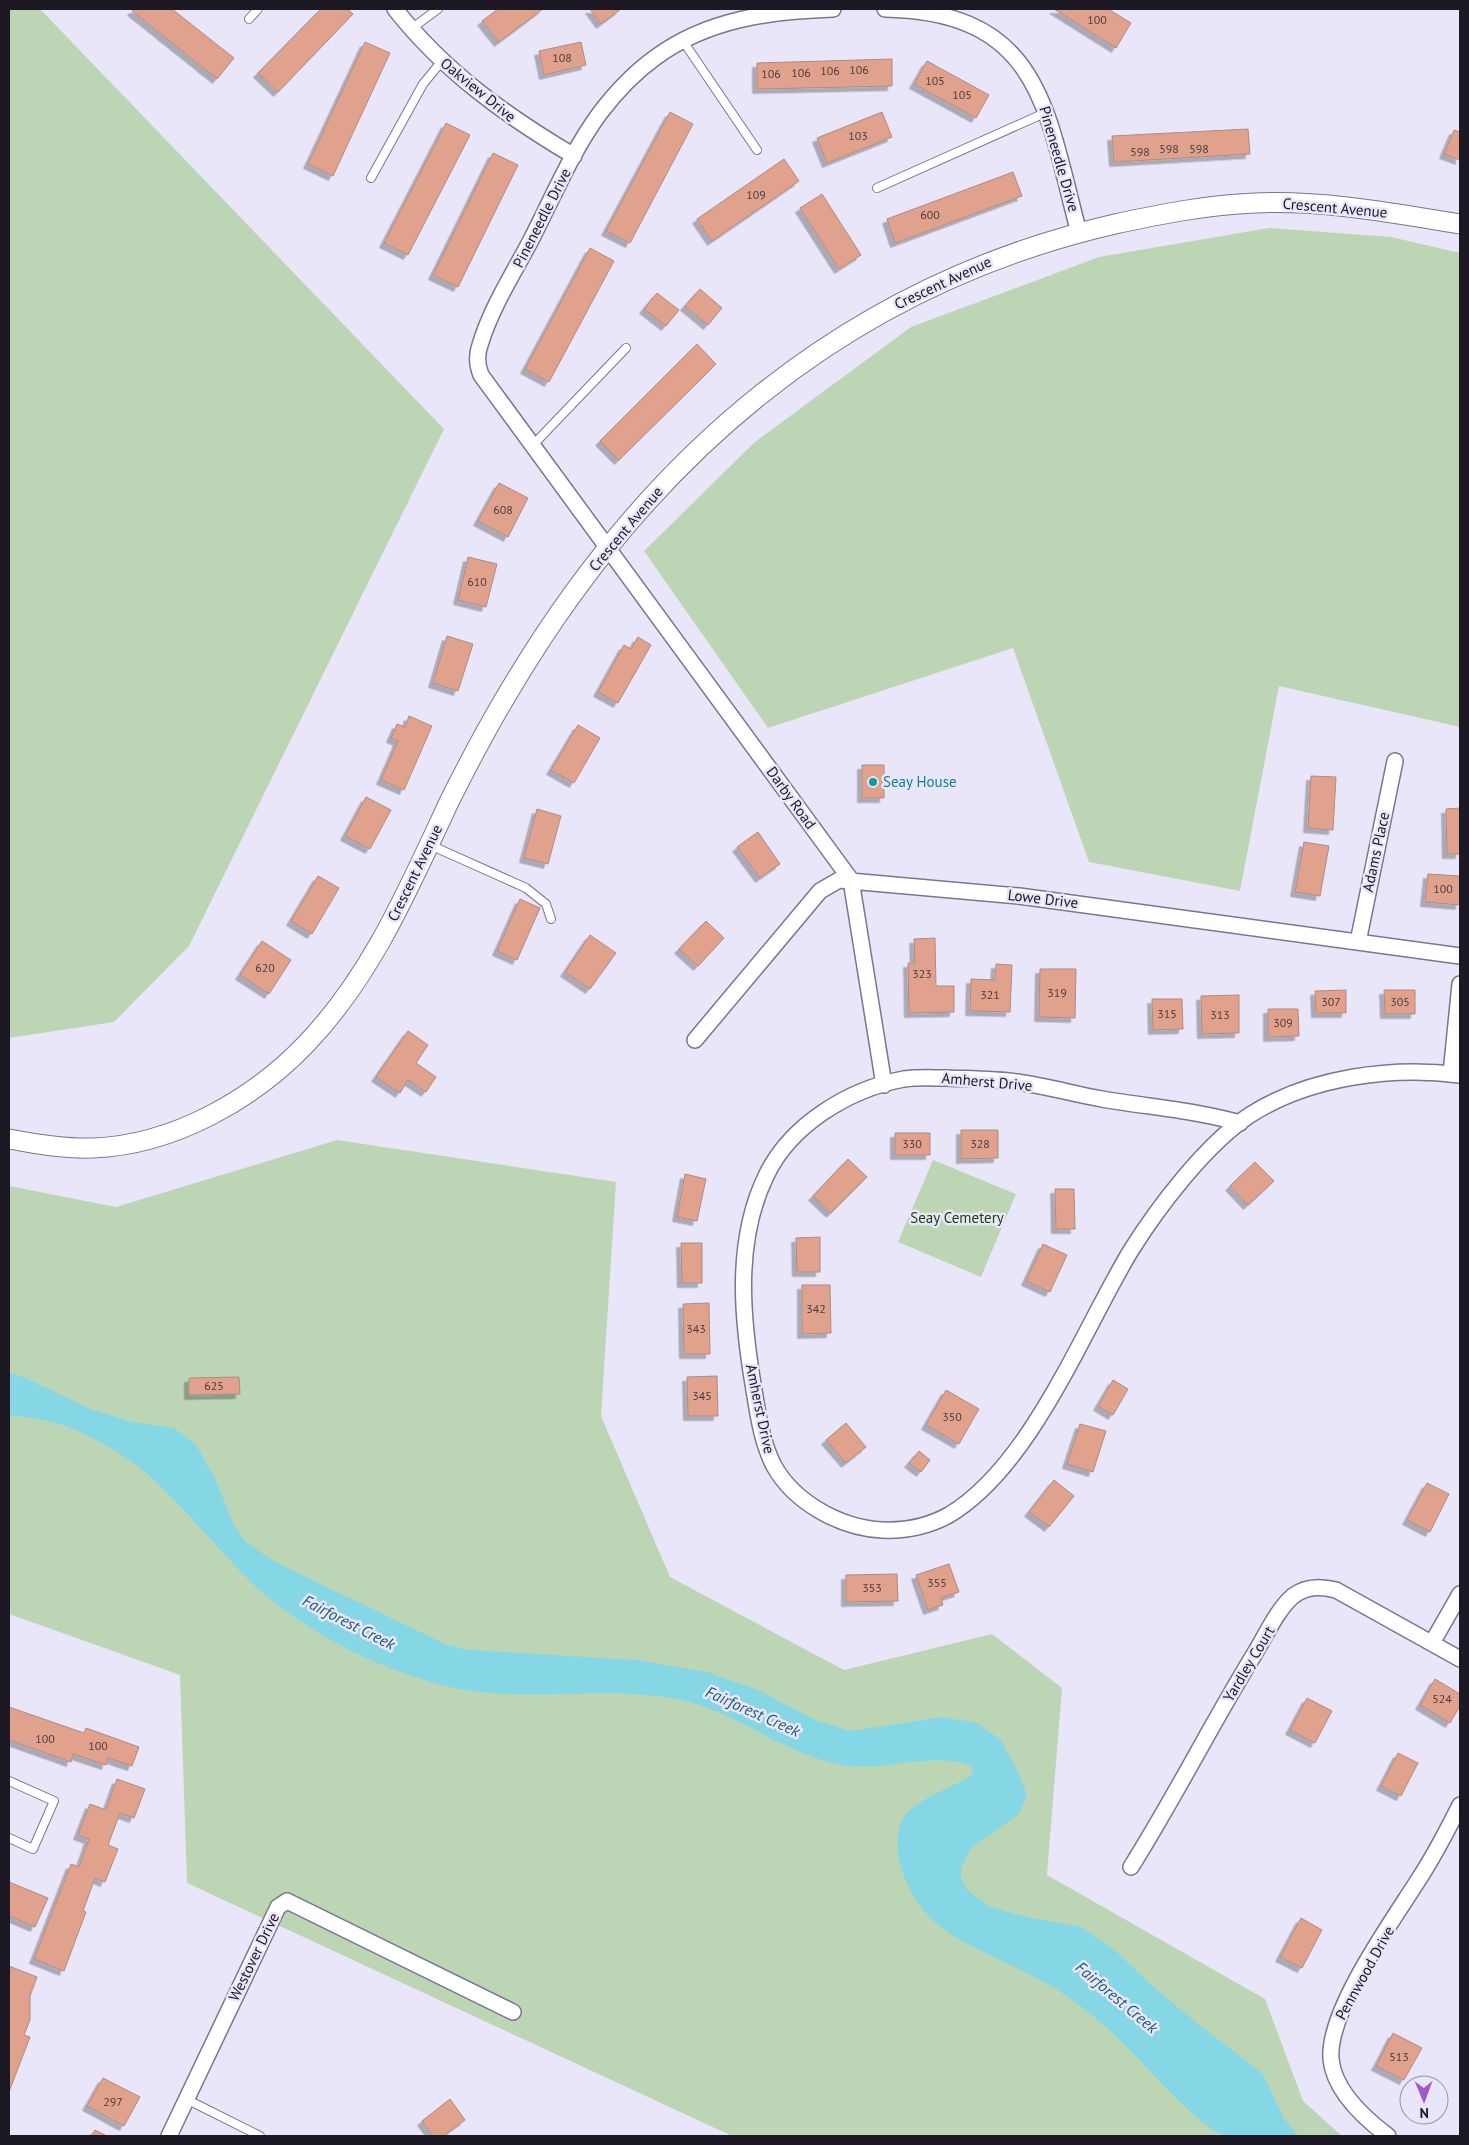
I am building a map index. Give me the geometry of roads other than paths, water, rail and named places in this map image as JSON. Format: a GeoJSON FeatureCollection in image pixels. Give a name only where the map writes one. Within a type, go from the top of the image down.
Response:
{"type":"FeatureCollection","features":[{"type":"Feature","properties":{"kind":"street","name":"Oakview Drive"},"geometry":{"type":"LineString","coordinates":[[395,9],[411,29],[442,61],[487,100],[529,130],[574,156]]}},
{"type":"Feature","properties":{"kind":"street","name":"Pineneedle Drive"},"geometry":{"type":"LineString","coordinates":[[608,548],[482,375],[477,357],[488,323],[574,156],[600,114],[628,81],[657,56],[683,40],[724,22],[752,16],[833,9]]}},
{"type":"Feature","properties":{"kind":"street","name":"Pineneedle Drive"},"geometry":{"type":"LineString","coordinates":[[885,9],[949,16],[982,30],[1014,56],[1029,74],[1047,112],[1079,232]]}},
{"type":"Feature","properties":{"kind":"street","name":"Crescent Avenue"},"geometry":{"type":"LineString","coordinates":[[9,1139],[71,1148],[134,1143],[195,1122],[245,1095],[295,1054],[333,1012],[384,934],[480,742],[510,689],[558,614],[608,548],[646,503],[693,454],[774,384],[827,346],[883,311],[942,281],[1002,256],[1079,232],[1163,213],[1255,203],[1302,203],[1348,207],[1460,224]]}},
{"type":"Feature","properties":{"kind":"street","name":"Darby Road"},"geometry":{"type":"LineString","coordinates":[[608,548],[851,880],[884,1085]]}},
{"type":"Feature","properties":{"kind":"street","name":"Adams Place"},"geometry":{"type":"LineString","coordinates":[[1358,942],[1395,761]]}},
{"type":"Feature","properties":{"kind":"street","name":"Lowe Drive"},"geometry":{"type":"LineString","coordinates":[[695,1040],[820,891],[834,882],[851,880],[1019,896],[1460,956]]}},
{"type":"Feature","properties":{"kind":"street"},"geometry":{"type":"LineString","coordinates":[[1456,1074],[1460,984]]}},
{"type":"Feature","properties":{"kind":"street","name":"Amherst Drive"},"geometry":{"type":"LineString","coordinates":[[1240,1123],[1211,1114],[1102,1099],[1016,1082],[920,1078],[901,1080],[858,1095],[818,1117],[798,1133],[781,1152],[767,1174],[757,1198],[746,1250],[744,1276],[744,1303],[751,1371],[764,1439],[774,1465],[791,1488],[822,1512],[839,1520],[873,1530],[907,1529],[943,1518],[972,1498],[1001,1468],[1033,1425],[1057,1386],[1102,1302],[1150,1223],[1209,1151],[1240,1123],[1275,1101],[1336,1081],[1386,1073],[1456,1074]]}},
{"type":"Feature","properties":{"kind":"street","name":"Yardley Court"},"geometry":{"type":"LineString","coordinates":[[1132,1868],[1162,1818],[1235,1685],[1285,1605],[1299,1592],[1317,1587],[1336,1590],[1460,1659]]}},
{"type":"Feature","properties":{"kind":"street"},"geometry":{"type":"LineString","coordinates":[[1432,1643],[1460,1594]]}},
{"type":"Feature","properties":{"kind":"street","name":"Pennwood Drive"},"geometry":{"type":"LineString","coordinates":[[1388,2136],[1364,2116],[1345,2094],[1336,2078],[1331,2060],[1331,2042],[1336,2025],[1363,1972],[1425,1869],[1460,1805]]}},
{"type":"Feature","properties":{"kind":"street","name":"Westover Drive"},"geometry":{"type":"LineString","coordinates":[[169,2136],[278,1907],[287,1901],[513,2012]]}},
{"type":"Feature","properties":{"kind":"lane"},"geometry":{"type":"LineString","coordinates":[[249,19],[258,9]]}},
{"type":"Feature","properties":{"kind":"lane"},"geometry":{"type":"LineString","coordinates":[[411,29],[438,9]]}},
{"type":"Feature","properties":{"kind":"lane"},"geometry":{"type":"LineString","coordinates":[[683,40],[757,150]]}},
{"type":"Feature","properties":{"kind":"lane"},"geometry":{"type":"LineString","coordinates":[[371,178],[423,84],[442,61]]}},
{"type":"Feature","properties":{"kind":"lane"},"geometry":{"type":"LineString","coordinates":[[877,188],[1047,112]]}},
{"type":"Feature","properties":{"kind":"lane"},"geometry":{"type":"LineString","coordinates":[[533,445],[626,348]]}},
{"type":"Feature","properties":{"kind":"lane"},"geometry":{"type":"LineString","coordinates":[[430,845],[526,888],[546,904],[551,919]]}},
{"type":"Feature","properties":{"kind":"lane"},"geometry":{"type":"LineString","coordinates":[[9,1781],[54,1801],[33,1849],[9,1838]]}},
{"type":"Feature","properties":{"kind":"lane"},"geometry":{"type":"LineString","coordinates":[[186,2099],[260,2136]]}},
{"type":"Feature","properties":{"kind":"water","name":"Fairforest Creek"},"geometry":{"type":"Polygon","coordinates":[[[9,1373],[22,1376],[90,1409],[133,1422],[174,1428],[196,1445],[214,1476],[235,1527],[246,1542],[275,1562],[445,1644],[470,1650],[637,1660],[707,1672],[758,1690],[817,1721],[851,1731],[943,1717],[977,1723],[1001,1740],[1018,1772],[1027,1795],[1019,1814],[972,1847],[961,1868],[961,1880],[970,1892],[990,1907],[1031,1918],[1082,1927],[1117,1952],[1151,1985],[1263,2074],[1283,2117],[1298,2136],[1237,2137],[1223,2135],[1216,2131],[1191,2112],[1134,2054],[1084,2008],[1038,1979],[976,1949],[936,1923],[927,1914],[911,1891],[901,1865],[898,1852],[900,1825],[904,1817],[920,1802],[973,1774],[972,1766],[942,1760],[927,1760],[881,1766],[850,1766],[804,1754],[717,1712],[671,1698],[596,1693],[522,1694],[472,1691],[428,1681],[382,1665],[330,1639],[275,1603],[239,1570],[159,1485],[127,1458],[66,1426],[44,1420],[9,1415],[9,1373]]]}},
{"type":"Feature","properties":{"kind":"place","name":"Seay House"},"geometry":{"type":"Point","coordinates":[873,782]}},
{"type":"Feature","properties":{"kind":"park label","name":"Seay Cemetery"},"geometry":{"type":"Point","coordinates":[957,1218]}}]}
